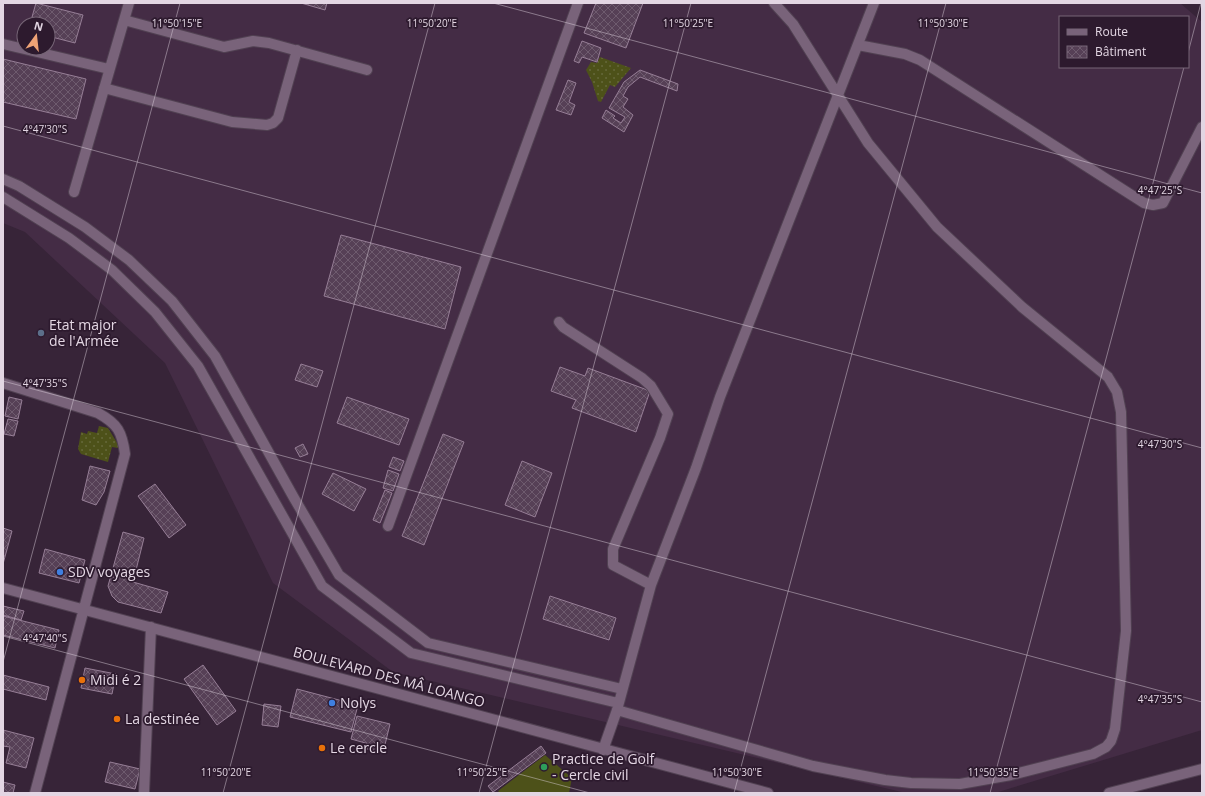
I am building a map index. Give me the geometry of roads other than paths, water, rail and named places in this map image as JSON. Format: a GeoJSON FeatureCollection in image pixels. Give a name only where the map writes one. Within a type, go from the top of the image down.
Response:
{"type":"FeatureCollection","features":[{"type":"Feature","properties":{"kind":"street"},"geometry":{"type":"LineString","coordinates":[[74,192],[129,3]]}},
{"type":"Feature","properties":{"kind":"street"},"geometry":{"type":"LineString","coordinates":[[388,526],[578,3]]}},
{"type":"Feature","properties":{"kind":"street"},"geometry":{"type":"LineString","coordinates":[[3,197],[69,238],[112,270],[155,312],[198,366],[322,586],[411,653],[618,706],[813,766],[885,780],[911,783],[960,784],[1011,775],[1093,754],[1106,747],[1111,741],[1115,729],[1126,631],[1121,412],[1117,392],[1108,377],[1022,307],[937,227],[868,143],[793,24],[774,3]]}},
{"type":"Feature","properties":{"kind":"street"},"geometry":{"type":"LineString","coordinates":[[603,750],[618,706],[651,585],[696,468],[723,390],[874,3]]}},
{"type":"Feature","properties":{"kind":"street"},"geometry":{"type":"LineString","coordinates":[[124,20],[224,47],[253,42],[269,43],[367,70]]}},
{"type":"Feature","properties":{"kind":"street"},"geometry":{"type":"LineString","coordinates":[[3,44],[109,69]]}},
{"type":"Feature","properties":{"kind":"street"},"geometry":{"type":"LineString","coordinates":[[858,45],[904,54],[920,60],[1144,203],[1153,205],[1163,203],[1202,127]]}},
{"type":"Feature","properties":{"kind":"street"},"geometry":{"type":"LineString","coordinates":[[104,88],[232,122],[267,125],[273,123],[278,118],[297,50]]}},
{"type":"Feature","properties":{"kind":"street"},"geometry":{"type":"LineString","coordinates":[[3,179],[19,186],[86,227],[129,260],[172,301],[215,356],[294,498],[339,575],[428,643],[622,689]]}},
{"type":"Feature","properties":{"kind":"street"},"geometry":{"type":"LineString","coordinates":[[559,322],[564,327],[642,378],[651,386],[668,414],[660,438],[612,549],[613,565],[651,585]]}},
{"type":"Feature","properties":{"kind":"street"},"geometry":{"type":"LineString","coordinates":[[3,382],[98,413],[118,427],[123,438],[125,454],[35,793]]}},
{"type":"Feature","properties":{"kind":"street","name":"BOULEVARD DES MÂ LOANGO"},"geometry":{"type":"LineString","coordinates":[[3,588],[768,793]]}},
{"type":"Feature","properties":{"kind":"street"},"geometry":{"type":"LineString","coordinates":[[144,793],[151,627]]}},
{"type":"Feature","properties":{"kind":"street"},"geometry":{"type":"LineString","coordinates":[[1109,793],[1202,768]]}},
{"type":"Feature","properties":{"kind":"place","name":"Etat major de l'Armée"},"geometry":{"type":"Point","coordinates":[41,333]}},
{"type":"Feature","properties":{"kind":"place","name":"SDV voyages"},"geometry":{"type":"Point","coordinates":[60,572]}},
{"type":"Feature","properties":{"kind":"place","name":"Midi é 2"},"geometry":{"type":"Point","coordinates":[82,680]}},
{"type":"Feature","properties":{"kind":"place","name":"Nolys"},"geometry":{"type":"Point","coordinates":[332,703]}},
{"type":"Feature","properties":{"kind":"place","name":"La destinée"},"geometry":{"type":"Point","coordinates":[117,719]}},
{"type":"Feature","properties":{"kind":"place","name":"Le cercle"},"geometry":{"type":"Point","coordinates":[322,748]}},
{"type":"Feature","properties":{"kind":"place","name":"Practice de Golf - Cercle civil"},"geometry":{"type":"Point","coordinates":[544,767]}}]}
